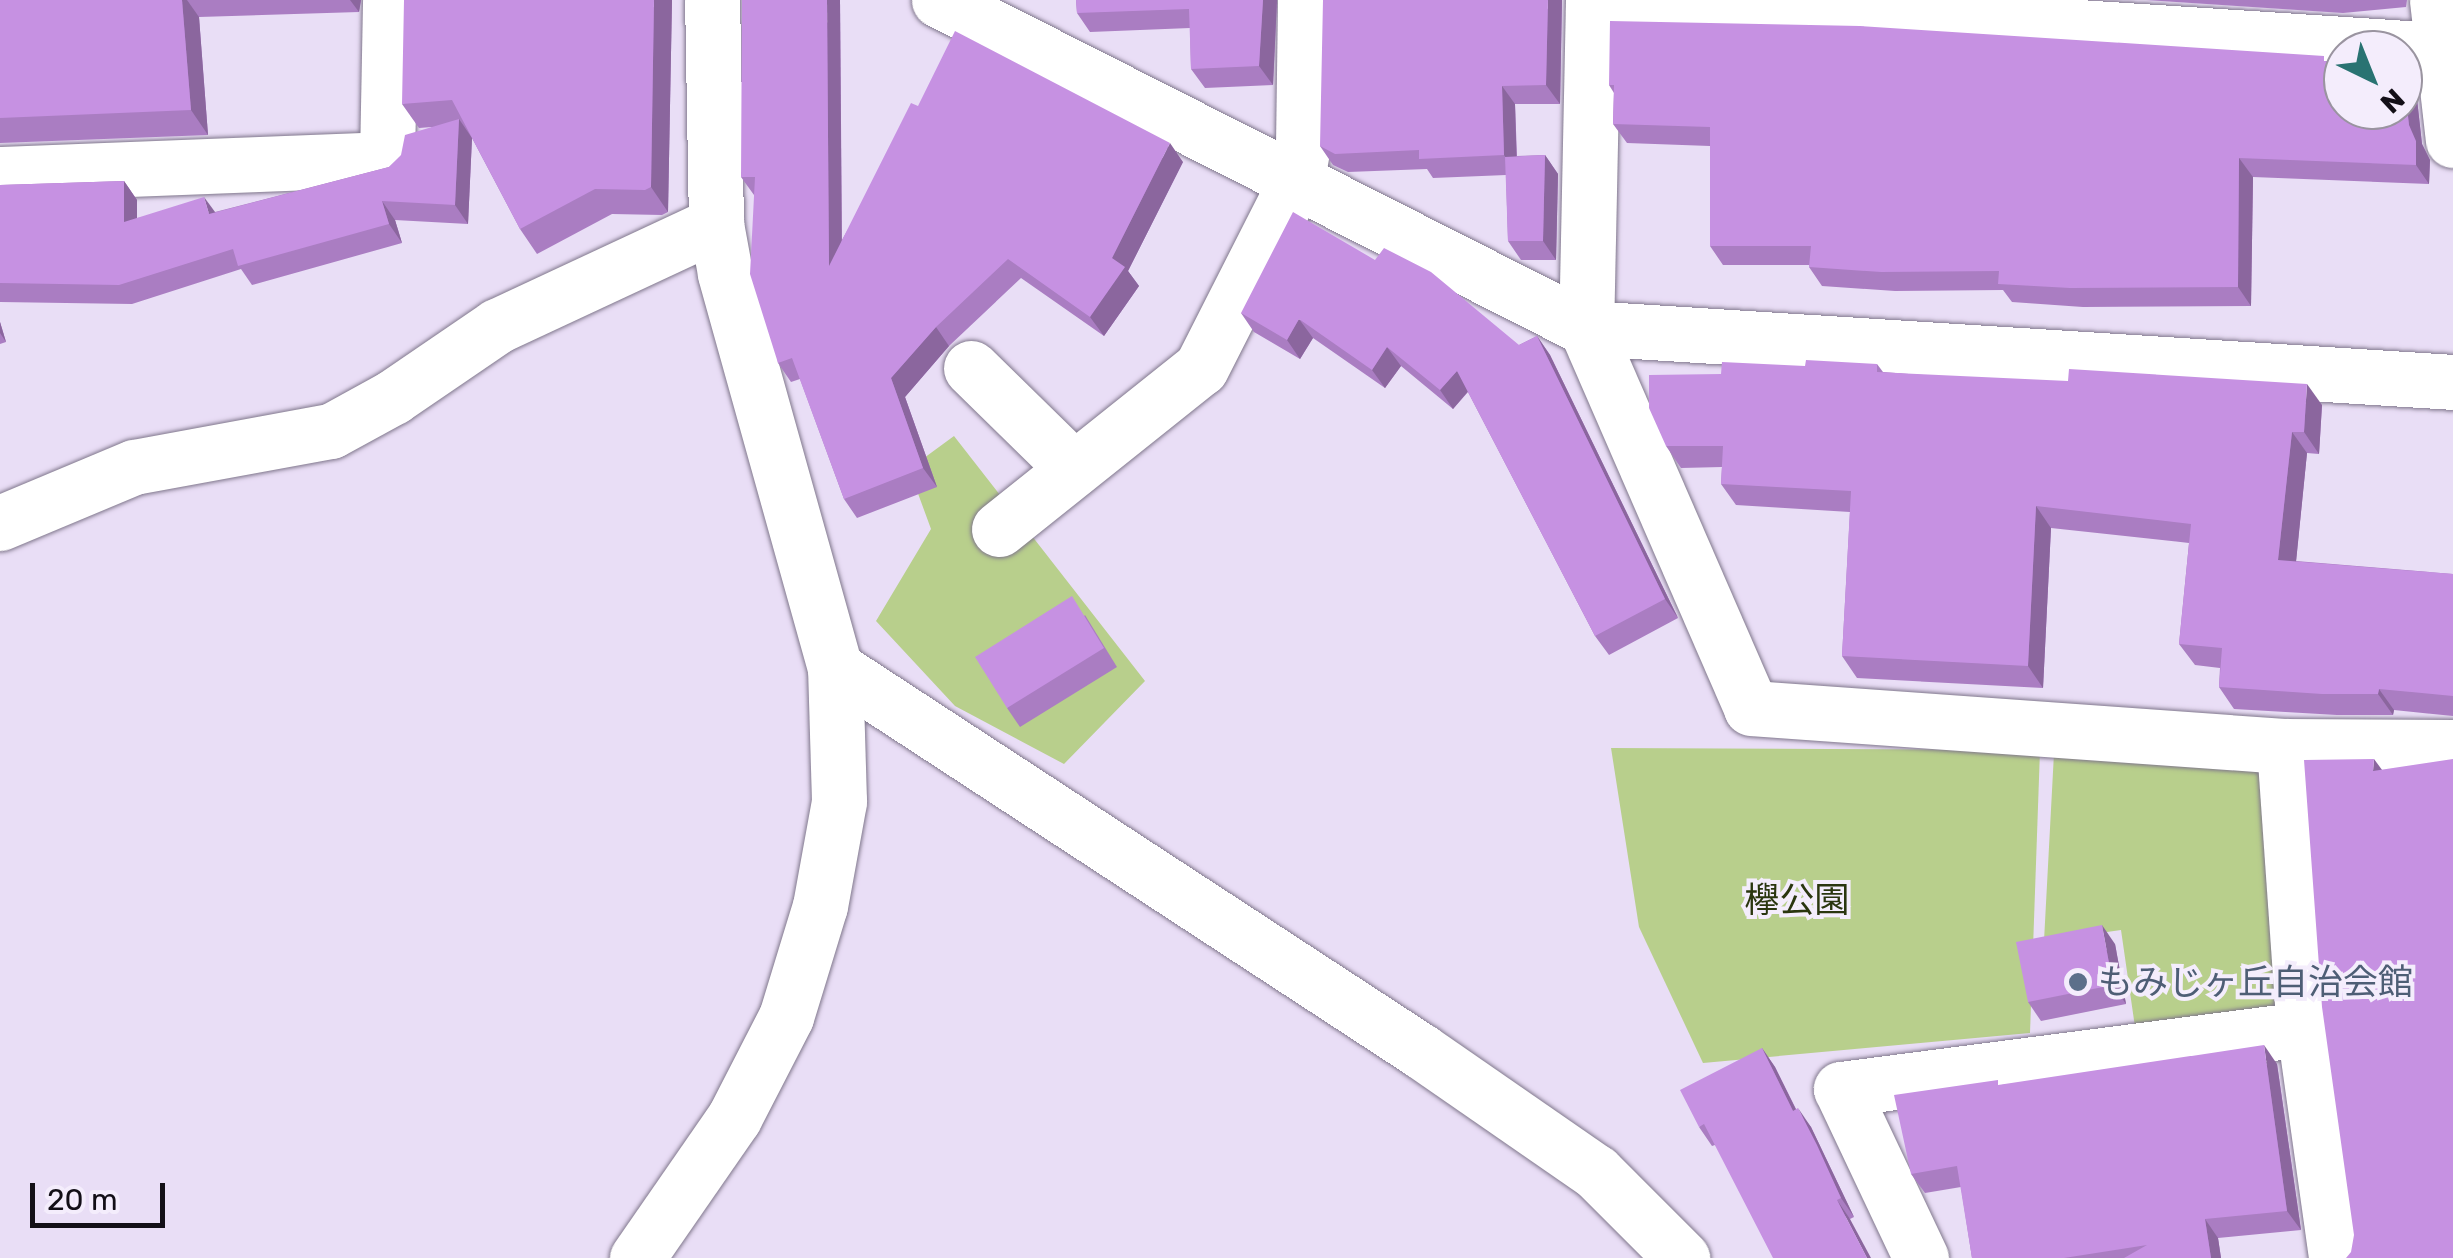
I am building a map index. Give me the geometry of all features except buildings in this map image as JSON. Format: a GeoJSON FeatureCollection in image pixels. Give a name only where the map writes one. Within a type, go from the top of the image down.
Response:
{"type":"FeatureCollection","features":[{"type":"Feature","properties":{"kind":"street"},"geometry":{"type":"LineString","coordinates":[[0,174],[387,159],[390,0]]}},
{"type":"Feature","properties":{"kind":"street"},"geometry":{"type":"LineString","coordinates":[[637,1258],[734,1118],[786,1017],[820,906],[839,801],[835,668],[725,273],[716,224],[712,0]]}},
{"type":"Feature","properties":{"kind":"street"},"geometry":{"type":"LineString","coordinates":[[940,0],[1032,23],[1297,180],[1586,328],[2453,382]]}},
{"type":"Feature","properties":{"kind":"street"},"geometry":{"type":"LineString","coordinates":[[999,529],[1200,368],[1297,180],[1303,145],[1305,0]]}},
{"type":"Feature","properties":{"kind":"street"},"geometry":{"type":"LineString","coordinates":[[2453,140],[2444,34],[2144,15],[1593,4],[1586,328],[1751,708],[2284,746],[2453,747]]}},
{"type":"Feature","properties":{"kind":"street"},"geometry":{"type":"LineString","coordinates":[[0,523],[134,467],[331,431],[393,397],[497,326],[716,224]]}},
{"type":"Feature","properties":{"kind":"street"},"geometry":{"type":"LineString","coordinates":[[971,368],[1074,469]]}},
{"type":"Feature","properties":{"kind":"street"},"geometry":{"type":"LineString","coordinates":[[835,668],[1421,1051],[1596,1172],[1682,1258]]}},
{"type":"Feature","properties":{"kind":"street"},"geometry":{"type":"LineString","coordinates":[[2284,746],[2304,1029],[2336,1258]]}},
{"type":"Feature","properties":{"kind":"street"},"geometry":{"type":"LineString","coordinates":[[1922,1258],[1841,1089],[2304,1029]]}},
{"type":"Feature","properties":{"kind":"green space"},"geometry":{"type":"Polygon","coordinates":[[[954,436],[1145,681],[1064,764],[955,706],[876,621],[931,529],[909,469],[954,436]]]}},
{"type":"Feature","properties":{"kind":"green space","name":"欅公園"},"geometry":{"type":"Polygon","coordinates":[[[1611,748],[2040,750],[2030,1033],[1703,1063],[1639,927],[1611,748]]]}},
{"type":"Feature","properties":{"kind":"green space"},"geometry":{"type":"Polygon","coordinates":[[[2054,753],[2265,770],[2280,1005],[2135,1027],[2121,930],[2044,941],[2054,753]]]}},
{"type":"Feature","properties":{"kind":"place","name":"もみじヶ丘自治会館"},"geometry":{"type":"Point","coordinates":[2078,982]}}]}
